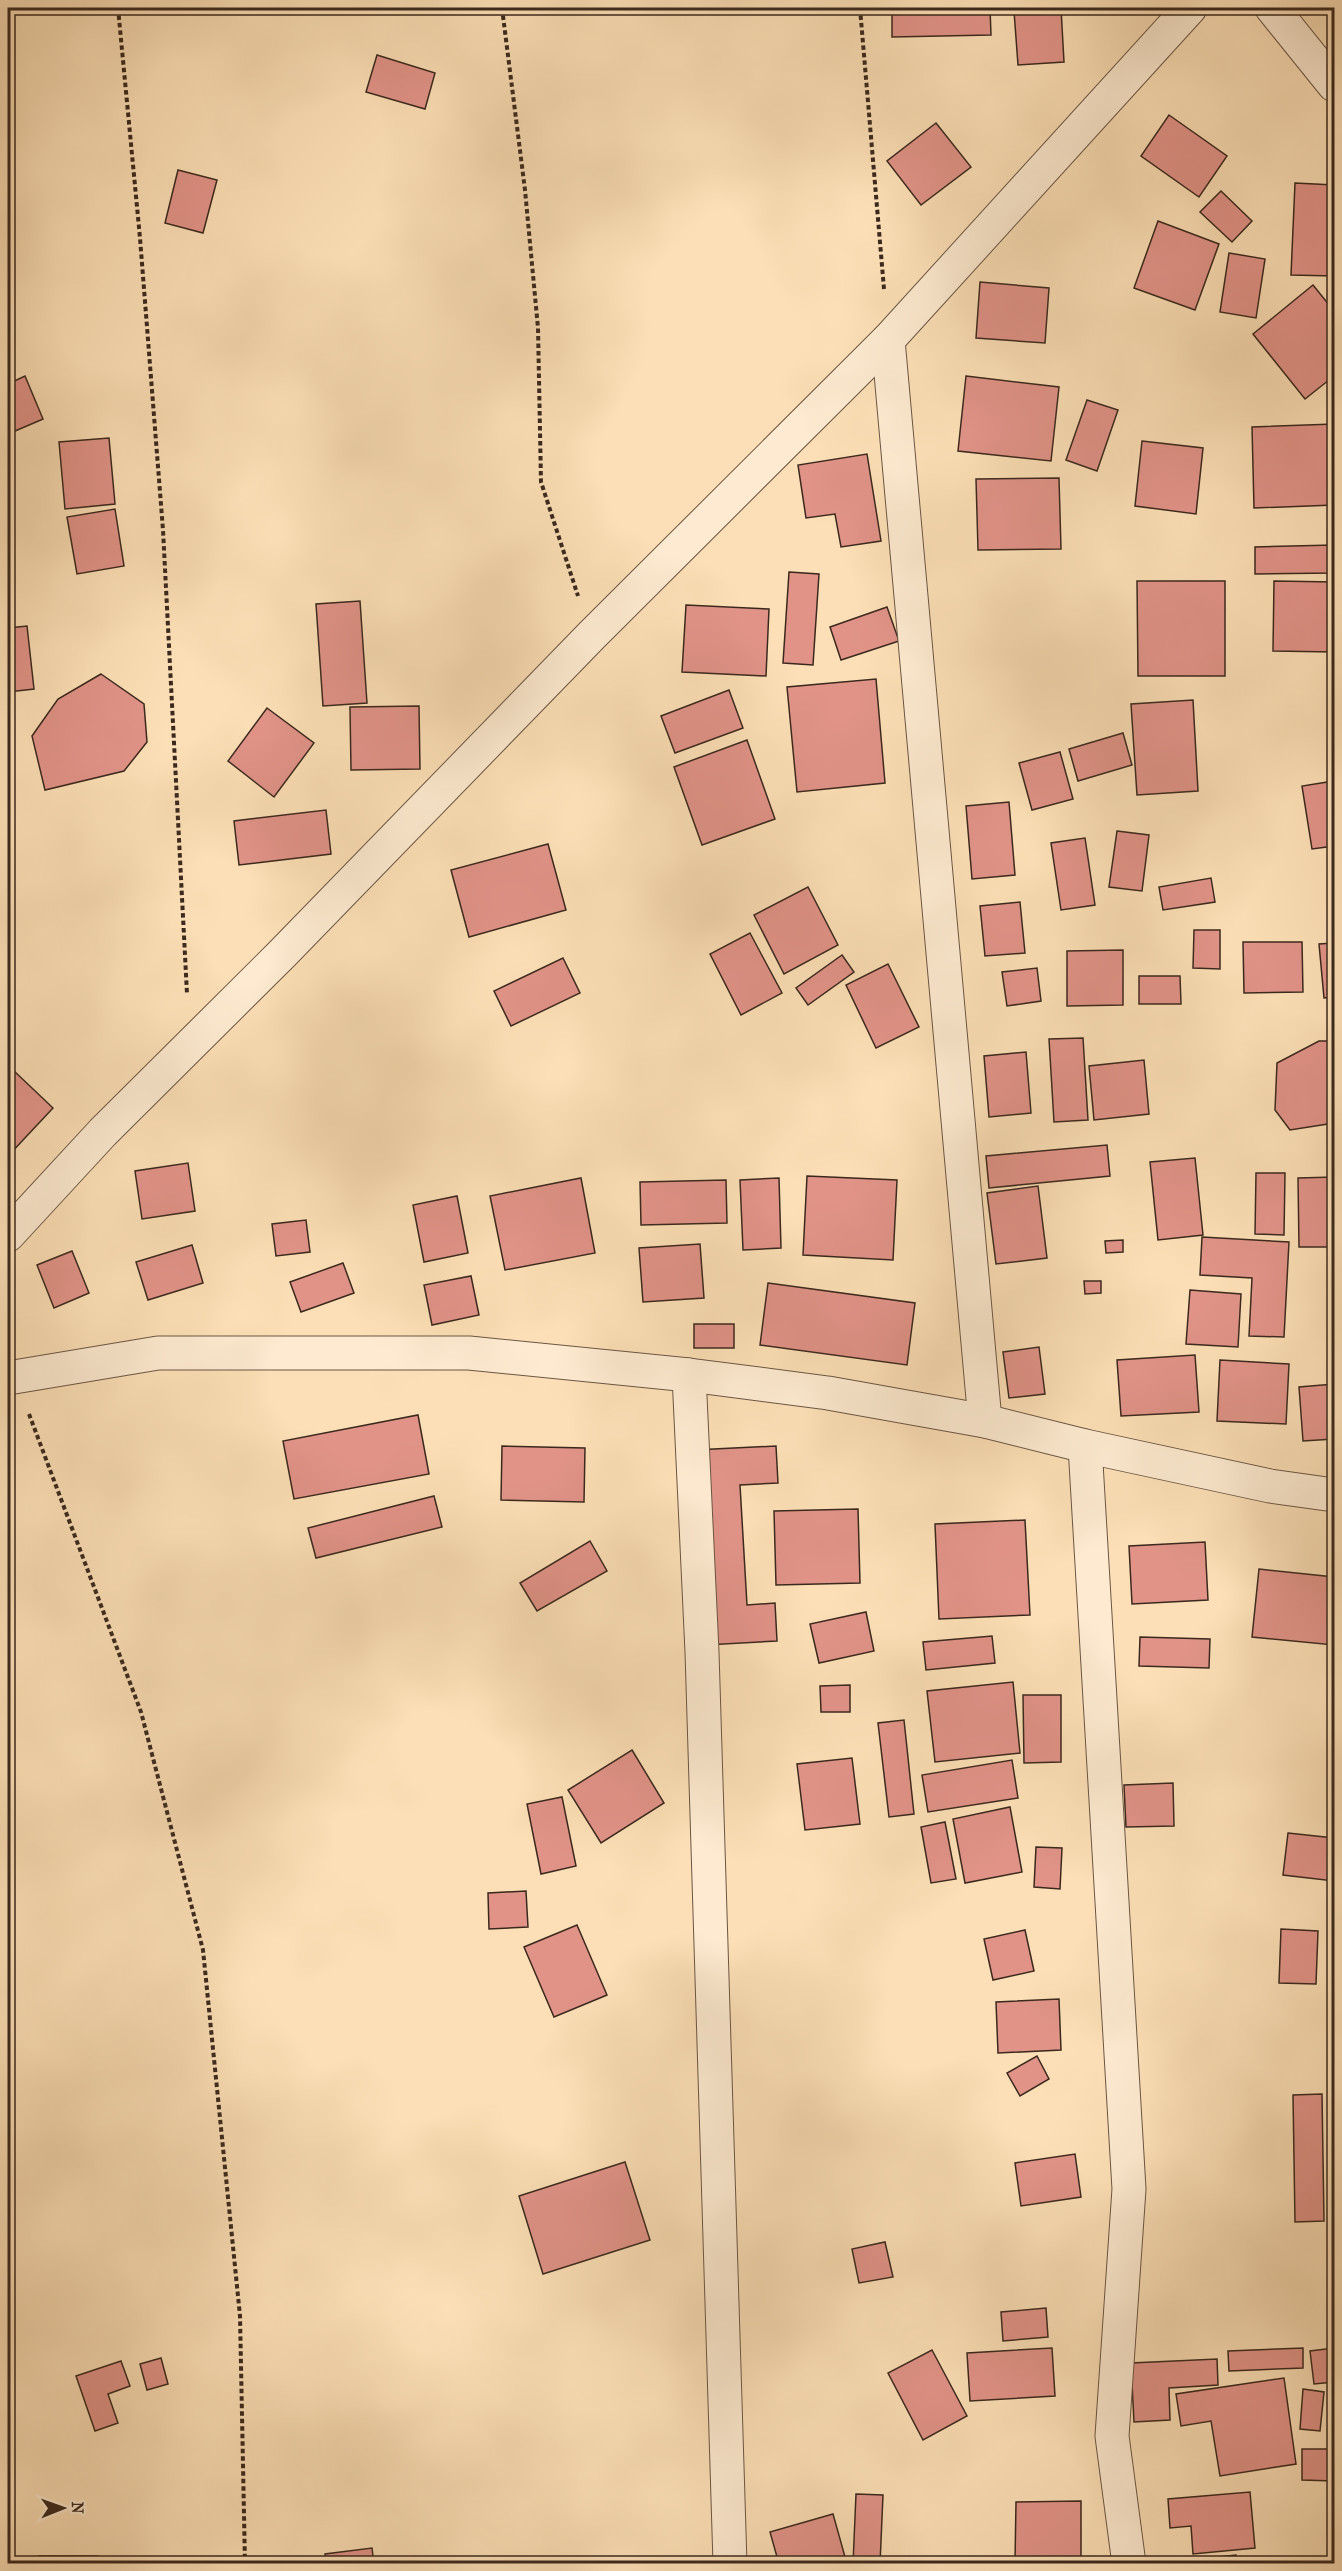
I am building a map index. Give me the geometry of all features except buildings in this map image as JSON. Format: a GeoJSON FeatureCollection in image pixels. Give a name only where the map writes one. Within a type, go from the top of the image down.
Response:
{"type":"FeatureCollection","features":[{"type":"Feature","properties":{"kind":"street"},"geometry":{"type":"LineString","coordinates":[[8,1235],[103,1132],[282,954],[592,635],[888,340],[1190,8]]}},
{"type":"Feature","properties":{"kind":"street"},"geometry":{"type":"LineString","coordinates":[[1272,8],[1335,85]]}},
{"type":"Feature","properties":{"kind":"street"},"geometry":{"type":"LineString","coordinates":[[888,340],[985,1421]]}},
{"type":"Feature","properties":{"kind":"street"},"geometry":{"type":"LineString","coordinates":[[11,1377],[158,1353],[469,1353],[689,1375],[828,1393],[985,1421],[1085,1446],[1270,1486],[1335,1495]]}},
{"type":"Feature","properties":{"kind":"street"},"geometry":{"type":"LineString","coordinates":[[689,1375],[702,1652],[730,2564]]}},
{"type":"Feature","properties":{"kind":"street"},"geometry":{"type":"LineString","coordinates":[[1085,1446],[1129,2189],[1112,2436],[1129,2564]]}},
{"type":"Feature","properties":{"kind":"path"},"geometry":{"type":"LineString","coordinates":[[118,8],[140,238],[163,530],[182,931],[191,1044]]}},
{"type":"Feature","properties":{"kind":"path"},"geometry":{"type":"LineString","coordinates":[[502,8],[525,190],[538,328],[541,482],[592,635]]}},
{"type":"Feature","properties":{"kind":"path"},"geometry":{"type":"LineString","coordinates":[[860,8],[888,340]]}},
{"type":"Feature","properties":{"kind":"path"},"geometry":{"type":"LineString","coordinates":[[11,1377],[141,1712],[203,1950],[240,2316],[245,2564]]}}]}
